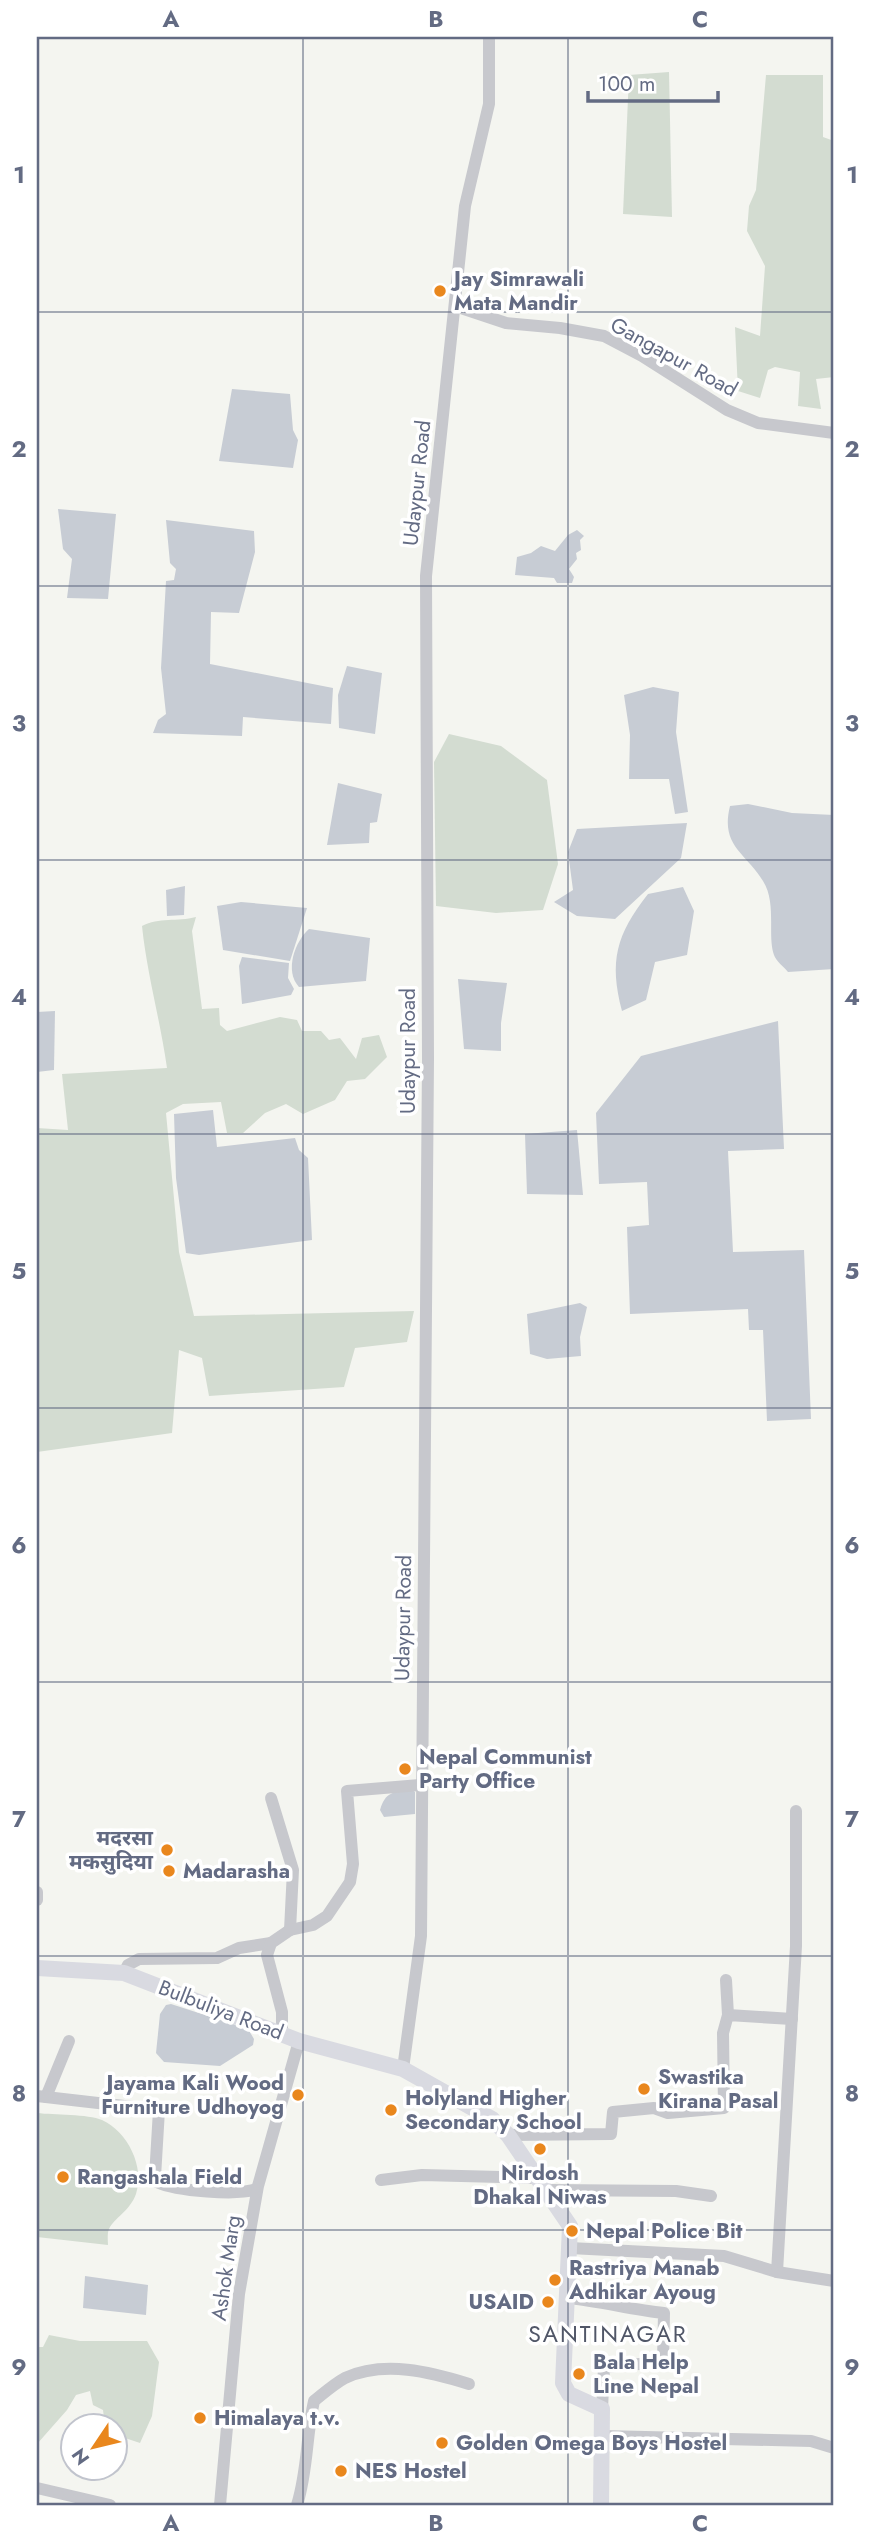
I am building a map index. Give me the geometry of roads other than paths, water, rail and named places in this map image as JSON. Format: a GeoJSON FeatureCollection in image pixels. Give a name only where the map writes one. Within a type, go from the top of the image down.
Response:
{"type":"FeatureCollection","features":[{"type":"Feature","properties":{"kind":"main road","name":"Bulbuliya Road"},"geometry":{"type":"LineString","coordinates":[[37,1968],[124,1973],[282,2032],[299,2041],[403,2069],[492,2119],[508,2135],[570,2226],[563,2383],[569,2394],[602,2409]]}},
{"type":"Feature","properties":{"kind":"main road"},"geometry":{"type":"LineString","coordinates":[[601,2505],[602,2409]]}},
{"type":"Feature","properties":{"kind":"street","name":"Udaypur Road"},"geometry":{"type":"LineString","coordinates":[[403,2069],[421,1936],[420,1785],[428,1059],[426,576],[465,206],[489,104],[489,37]]}},
{"type":"Feature","properties":{"kind":"street","name":"Gangapur Road"},"geometry":{"type":"LineString","coordinates":[[455,306],[506,323],[604,336],[642,356],[727,410],[758,423],[834,433]]}},
{"type":"Feature","properties":{"kind":"street"},"geometry":{"type":"LineString","coordinates":[[124,1973],[128,1965],[139,1959],[218,1958],[239,1948],[271,1943],[290,1930],[313,1925],[327,1916],[350,1882],[353,1864],[347,1791],[420,1785]]}},
{"type":"Feature","properties":{"kind":"street"},"geometry":{"type":"LineString","coordinates":[[271,1798],[293,1870],[290,1930]]}},
{"type":"Feature","properties":{"kind":"street"},"geometry":{"type":"LineString","coordinates":[[777,2272],[796,1946],[796,1811]]}},
{"type":"Feature","properties":{"kind":"street"},"geometry":{"type":"LineString","coordinates":[[37,1892],[37,1900]]}},
{"type":"Feature","properties":{"kind":"street"},"geometry":{"type":"LineString","coordinates":[[271,1943],[267,1955],[282,2012],[282,2032]]}},
{"type":"Feature","properties":{"kind":"street"},"geometry":{"type":"LineString","coordinates":[[508,2135],[611,2134],[613,2112],[654,2108],[668,2113],[724,2108],[723,2033],[728,2015],[726,1980]]}},
{"type":"Feature","properties":{"kind":"street"},"geometry":{"type":"LineString","coordinates":[[728,2015],[792,2019]]}},
{"type":"Feature","properties":{"kind":"street"},"geometry":{"type":"LineString","coordinates":[[69,2041],[41,2096],[159,2110],[155,2177],[163,2185],[248,2192],[257,2189]]}},
{"type":"Feature","properties":{"kind":"street","name":"Ashok Marg"},"geometry":{"type":"LineString","coordinates":[[220,2505],[239,2294],[257,2189],[299,2041]]}},
{"type":"Feature","properties":{"kind":"street"},"geometry":{"type":"LineString","coordinates":[[381,2180],[422,2175],[676,2191],[711,2196]]}},
{"type":"Feature","properties":{"kind":"street"},"geometry":{"type":"LineString","coordinates":[[570,2248],[724,2256],[777,2272],[834,2281]]}},
{"type":"Feature","properties":{"kind":"street"},"geometry":{"type":"LineString","coordinates":[[568,2298],[612,2302],[632,2310],[664,2314],[663,2362],[604,2367],[602,2409]]}},
{"type":"Feature","properties":{"kind":"street"},"geometry":{"type":"LineString","coordinates":[[298,2505],[307,2470],[306,2433],[314,2400],[346,2378],[387,2369],[431,2372],[469,2384]]}},
{"type":"Feature","properties":{"kind":"street"},"geometry":{"type":"LineString","coordinates":[[602,2436],[811,2441],[834,2448]]}},
{"type":"Feature","properties":{"kind":"street"},"geometry":{"type":"LineString","coordinates":[[37,2488],[110,2505]]}},
{"type":"Feature","properties":{"kind":"place","name":"Jay Simrawali Mata Mandir"},"geometry":{"type":"Point","coordinates":[440,291]}},
{"type":"Feature","properties":{"kind":"place","name":"Nepal Communist Party Office"},"geometry":{"type":"Point","coordinates":[405,1769]}},
{"type":"Feature","properties":{"kind":"place","name":"मदरसा मकसुदिया"},"geometry":{"type":"Point","coordinates":[167,1850]}},
{"type":"Feature","properties":{"kind":"place","name":"Madarasha"},"geometry":{"type":"Point","coordinates":[169,1871]}},
{"type":"Feature","properties":{"kind":"place","name":"Swastika Kirana Pasal"},"geometry":{"type":"Point","coordinates":[644,2089]}},
{"type":"Feature","properties":{"kind":"place","name":"Jayama Kali Wood Furniture Udhoyog"},"geometry":{"type":"Point","coordinates":[298,2095]}},
{"type":"Feature","properties":{"kind":"place","name":"Holyland Higher Secondary School"},"geometry":{"type":"Point","coordinates":[391,2110]}},
{"type":"Feature","properties":{"kind":"place","name":"Nirdosh Dhakal Niwas"},"geometry":{"type":"Point","coordinates":[540,2149]}},
{"type":"Feature","properties":{"kind":"place","name":"Rangashala Field"},"geometry":{"type":"Point","coordinates":[63,2177]}},
{"type":"Feature","properties":{"kind":"place","name":"Nepal Police Bit"},"geometry":{"type":"Point","coordinates":[572,2231]}},
{"type":"Feature","properties":{"kind":"place","name":"Rastriya Manab Adhikar Ayoug"},"geometry":{"type":"Point","coordinates":[555,2280]}},
{"type":"Feature","properties":{"kind":"place","name":"USAID"},"geometry":{"type":"Point","coordinates":[548,2302]}},
{"type":"Feature","properties":{"kind":"place","name":"Bala Help Line Nepal"},"geometry":{"type":"Point","coordinates":[579,2374]}},
{"type":"Feature","properties":{"kind":"place","name":"Himalaya t.v."},"geometry":{"type":"Point","coordinates":[200,2418]}},
{"type":"Feature","properties":{"kind":"place","name":"Golden Omega Boys Hostel"},"geometry":{"type":"Point","coordinates":[442,2443]}},
{"type":"Feature","properties":{"kind":"place","name":"NES Hostel"},"geometry":{"type":"Point","coordinates":[341,2471]}},
{"type":"Feature","properties":{"kind":"district","name":"SANTINAGAR"},"geometry":{"type":"Point","coordinates":[608,2334]}}]}
